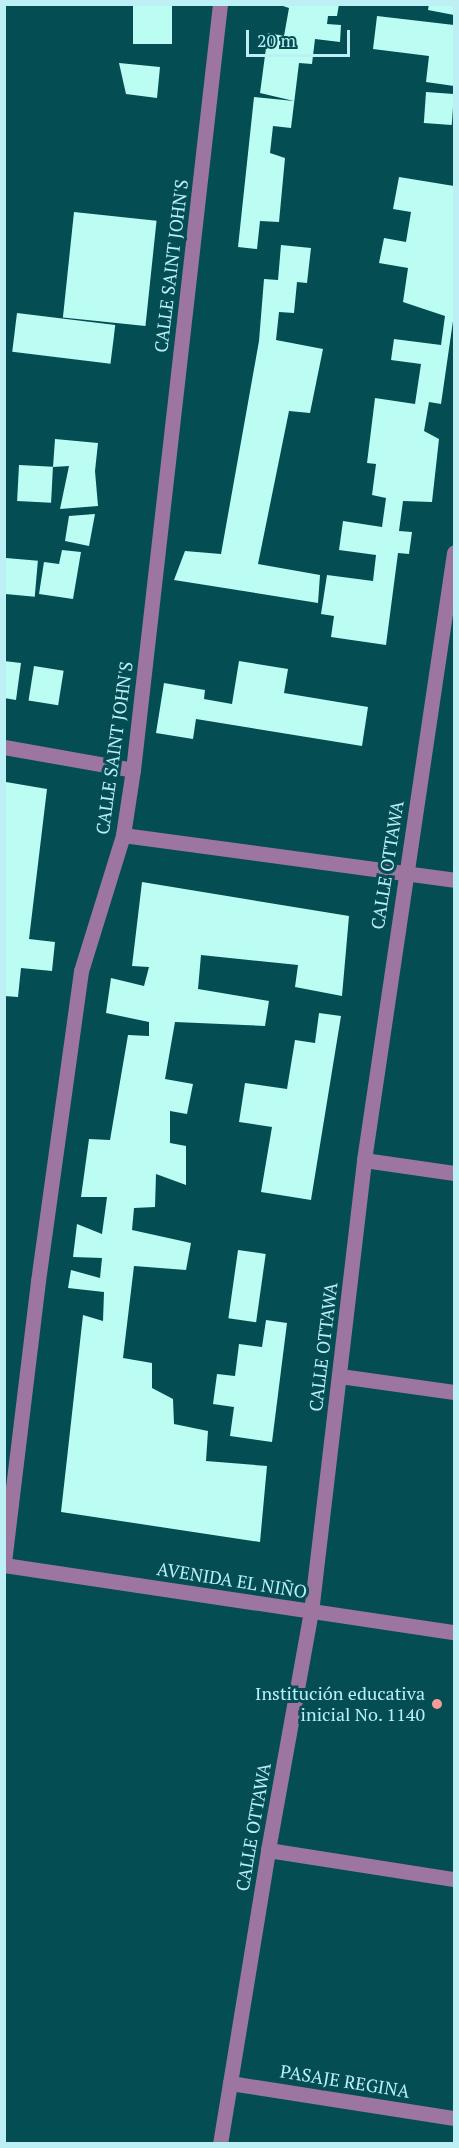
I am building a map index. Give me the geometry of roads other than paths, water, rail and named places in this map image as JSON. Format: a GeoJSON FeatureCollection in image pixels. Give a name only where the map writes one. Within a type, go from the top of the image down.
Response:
{"type":"FeatureCollection","features":[{"type":"Feature","properties":{"kind":"street","name":"CALLE SAINT JOHN'S"},"geometry":{"type":"LineString","coordinates":[[4,1563],[38,1281],[81,971],[123,835],[133,770],[220,4]]}},
{"type":"Feature","properties":{"kind":"street","name":"CALLE OTTAWA"},"geometry":{"type":"LineString","coordinates":[[220,2144],[268,1850],[311,1612],[364,1160],[454,554]]}},
{"type":"Feature","properties":{"kind":"street"},"geometry":{"type":"LineString","coordinates":[[4,747],[133,770]]}},
{"type":"Feature","properties":{"kind":"street"},"geometry":{"type":"LineString","coordinates":[[123,835],[454,880]]}},
{"type":"Feature","properties":{"kind":"street"},"geometry":{"type":"LineString","coordinates":[[364,1160],[454,1173]]}},
{"type":"Feature","properties":{"kind":"street"},"geometry":{"type":"LineString","coordinates":[[340,1376],[454,1392]]}},
{"type":"Feature","properties":{"kind":"street","name":"AVENIDA EL NIÑO"},"geometry":{"type":"LineString","coordinates":[[4,1563],[311,1612],[454,1632]]}},
{"type":"Feature","properties":{"kind":"street"},"geometry":{"type":"LineString","coordinates":[[268,1850],[454,1879]]}},
{"type":"Feature","properties":{"kind":"street","name":"PASAJE REGINA"},"geometry":{"type":"LineString","coordinates":[[230,2083],[454,2118]]}},
{"type":"Feature","properties":{"kind":"place","name":"Institución educativa inicial No. 1140"},"geometry":{"type":"Point","coordinates":[437,1704]}}]}
